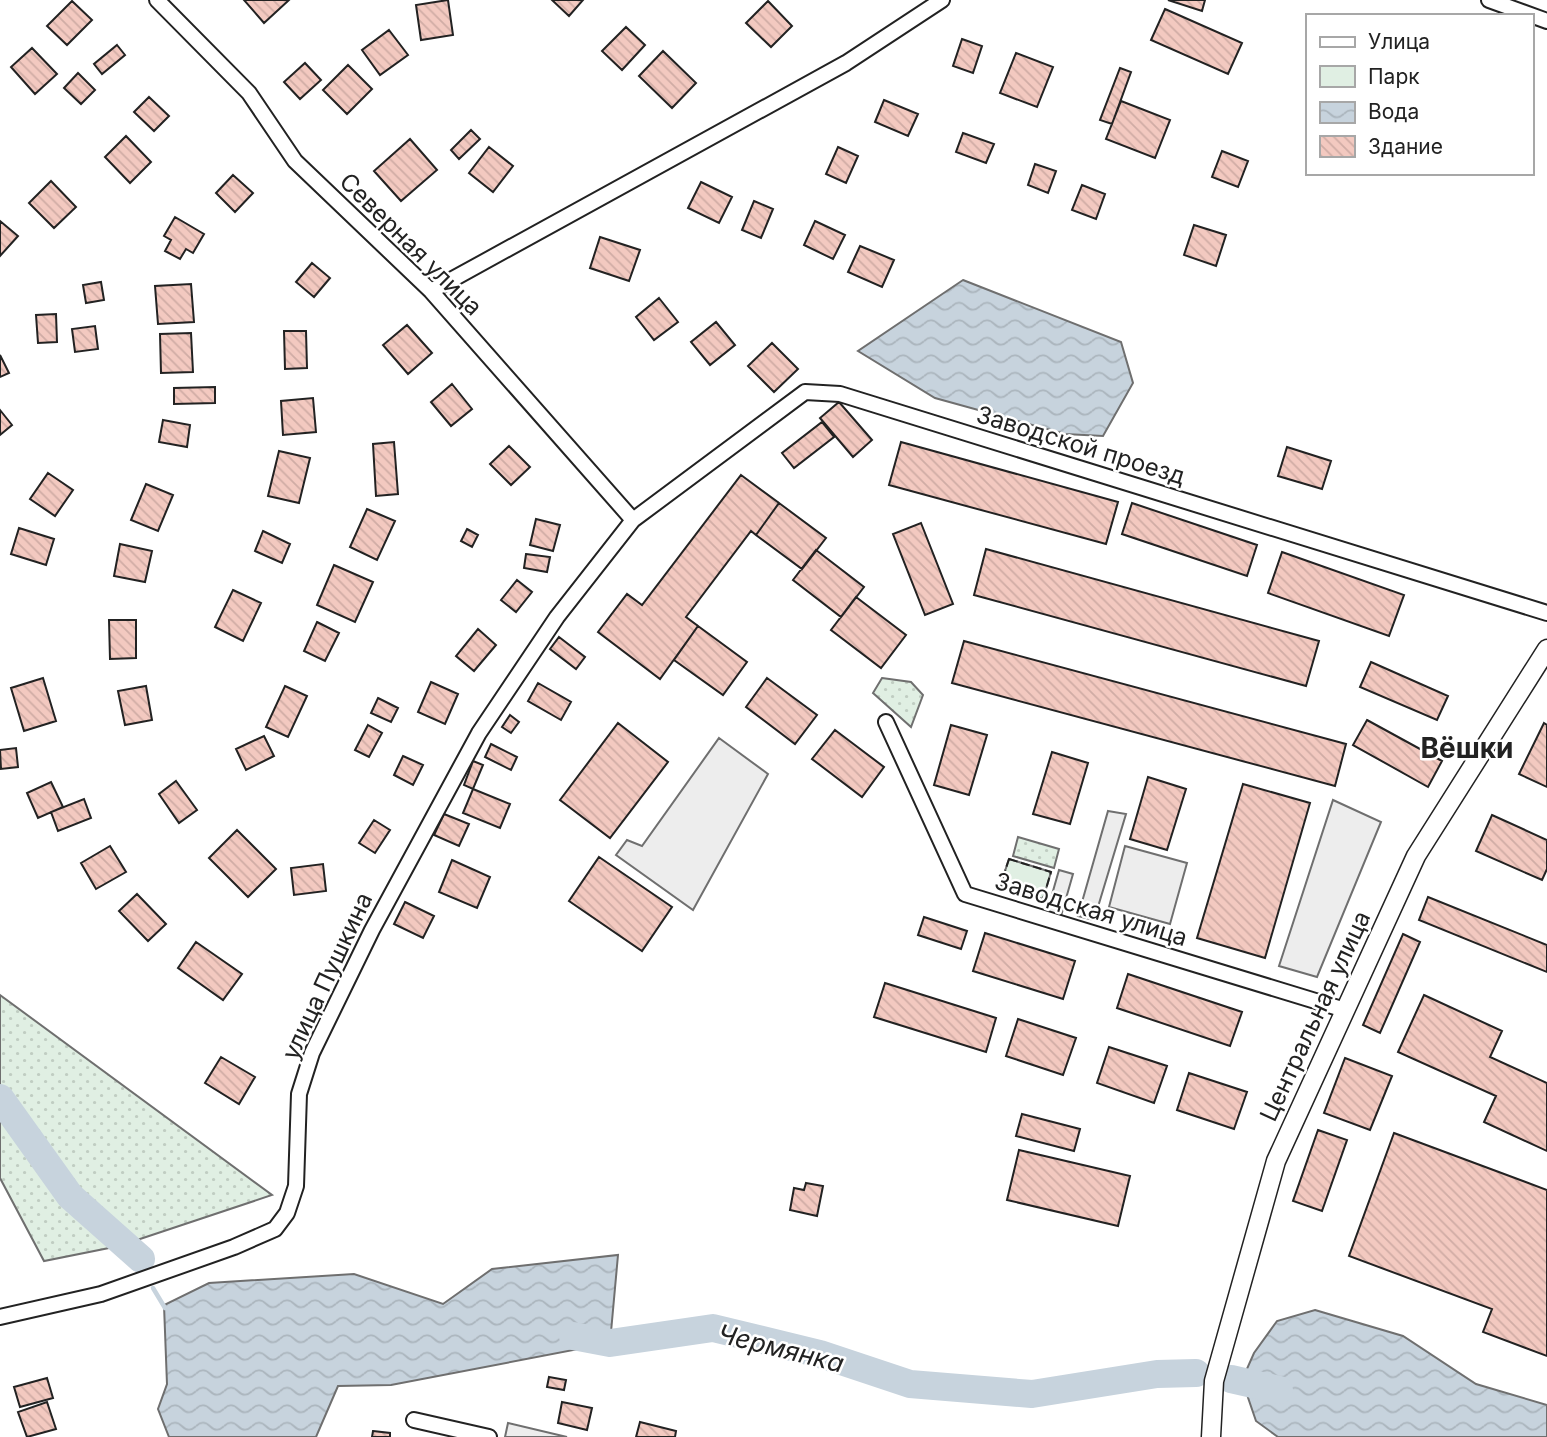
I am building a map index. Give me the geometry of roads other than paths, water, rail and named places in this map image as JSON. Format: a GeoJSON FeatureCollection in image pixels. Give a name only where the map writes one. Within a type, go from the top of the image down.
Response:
{"type":"FeatureCollection","features":[{"type":"Feature","properties":{"kind":"street","name":"Северная улица"},"geometry":{"type":"LineString","coordinates":[[157,0],[249,93],[295,160],[431,291],[633,520]]}},
{"type":"Feature","properties":{"kind":"street"},"geometry":{"type":"LineString","coordinates":[[431,291],[846,63],[942,0]]}},
{"type":"Feature","properties":{"kind":"street"},"geometry":{"type":"LineString","coordinates":[[1489,0],[1528,14]]}},
{"type":"Feature","properties":{"kind":"street","name":"Заводской проезд"},"geometry":{"type":"LineString","coordinates":[[633,520],[805,392],[840,394],[1547,613]]}},
{"type":"Feature","properties":{"kind":"street","name":"улица Пушкина"},"geometry":{"type":"LineString","coordinates":[[0,1317],[101,1294],[234,1247],[275,1229],[287,1213],[296,1186],[299,1094],[312,1053],[372,930],[479,733],[557,617],[633,520]]}},
{"type":"Feature","properties":{"kind":"street","name":"Центральная улица"},"geometry":{"type":"LineString","coordinates":[[1211,1437],[1214,1381],[1276,1161],[1416,856],[1547,649]]}},
{"type":"Feature","properties":{"kind":"street","name":"Заводская улица"},"geometry":{"type":"LineString","coordinates":[[886,722],[965,894],[1345,1010]]}},
{"type":"Feature","properties":{"kind":"street"},"geometry":{"type":"LineString","coordinates":[[414,1420],[489,1437]]}},
{"type":"Feature","properties":{"kind":"water"},"geometry":{"type":"Polygon","coordinates":[[[963,280],[1121,342],[1133,383],[1103,436],[1065,434],[935,398],[858,351],[963,280]]]}},
{"type":"Feature","properties":{"kind":"water"},"geometry":{"type":"Polygon","coordinates":[[[618,1255],[610,1343],[391,1385],[338,1386],[316,1437],[169,1437],[158,1409],[167,1384],[164,1305],[209,1283],[354,1274],[443,1304],[492,1269],[618,1255]]]}},
{"type":"Feature","properties":{"kind":"water"},"geometry":{"type":"Polygon","coordinates":[[[1315,1310],[1403,1336],[1476,1384],[1547,1405],[1547,1437],[1278,1437],[1256,1421],[1242,1380],[1254,1353],[1277,1321],[1315,1310]]]}},
{"type":"Feature","properties":{"kind":"waterway","name":"Чермянка"},"geometry":{"type":"LineString","coordinates":[[0,1098],[70,1196],[141,1259]]}},
{"type":"Feature","properties":{"kind":"waterway"},"geometry":{"type":"LineString","coordinates":[[153,1288],[165,1308]]}},
{"type":"Feature","properties":{"kind":"waterway","name":"Чермянка"},"geometry":{"type":"LineString","coordinates":[[573,1336],[610,1343],[713,1328],[820,1354],[910,1384],[1032,1394],[1157,1374],[1196,1373]]}},
{"type":"Feature","properties":{"kind":"waterway","name":"Чермянка"},"geometry":{"type":"LineString","coordinates":[[1231,1379],[1279,1390]]}},
{"type":"Feature","properties":{"kind":"district","name":"Вёшки"},"geometry":{"type":"Point","coordinates":[1467,748]}}]}
